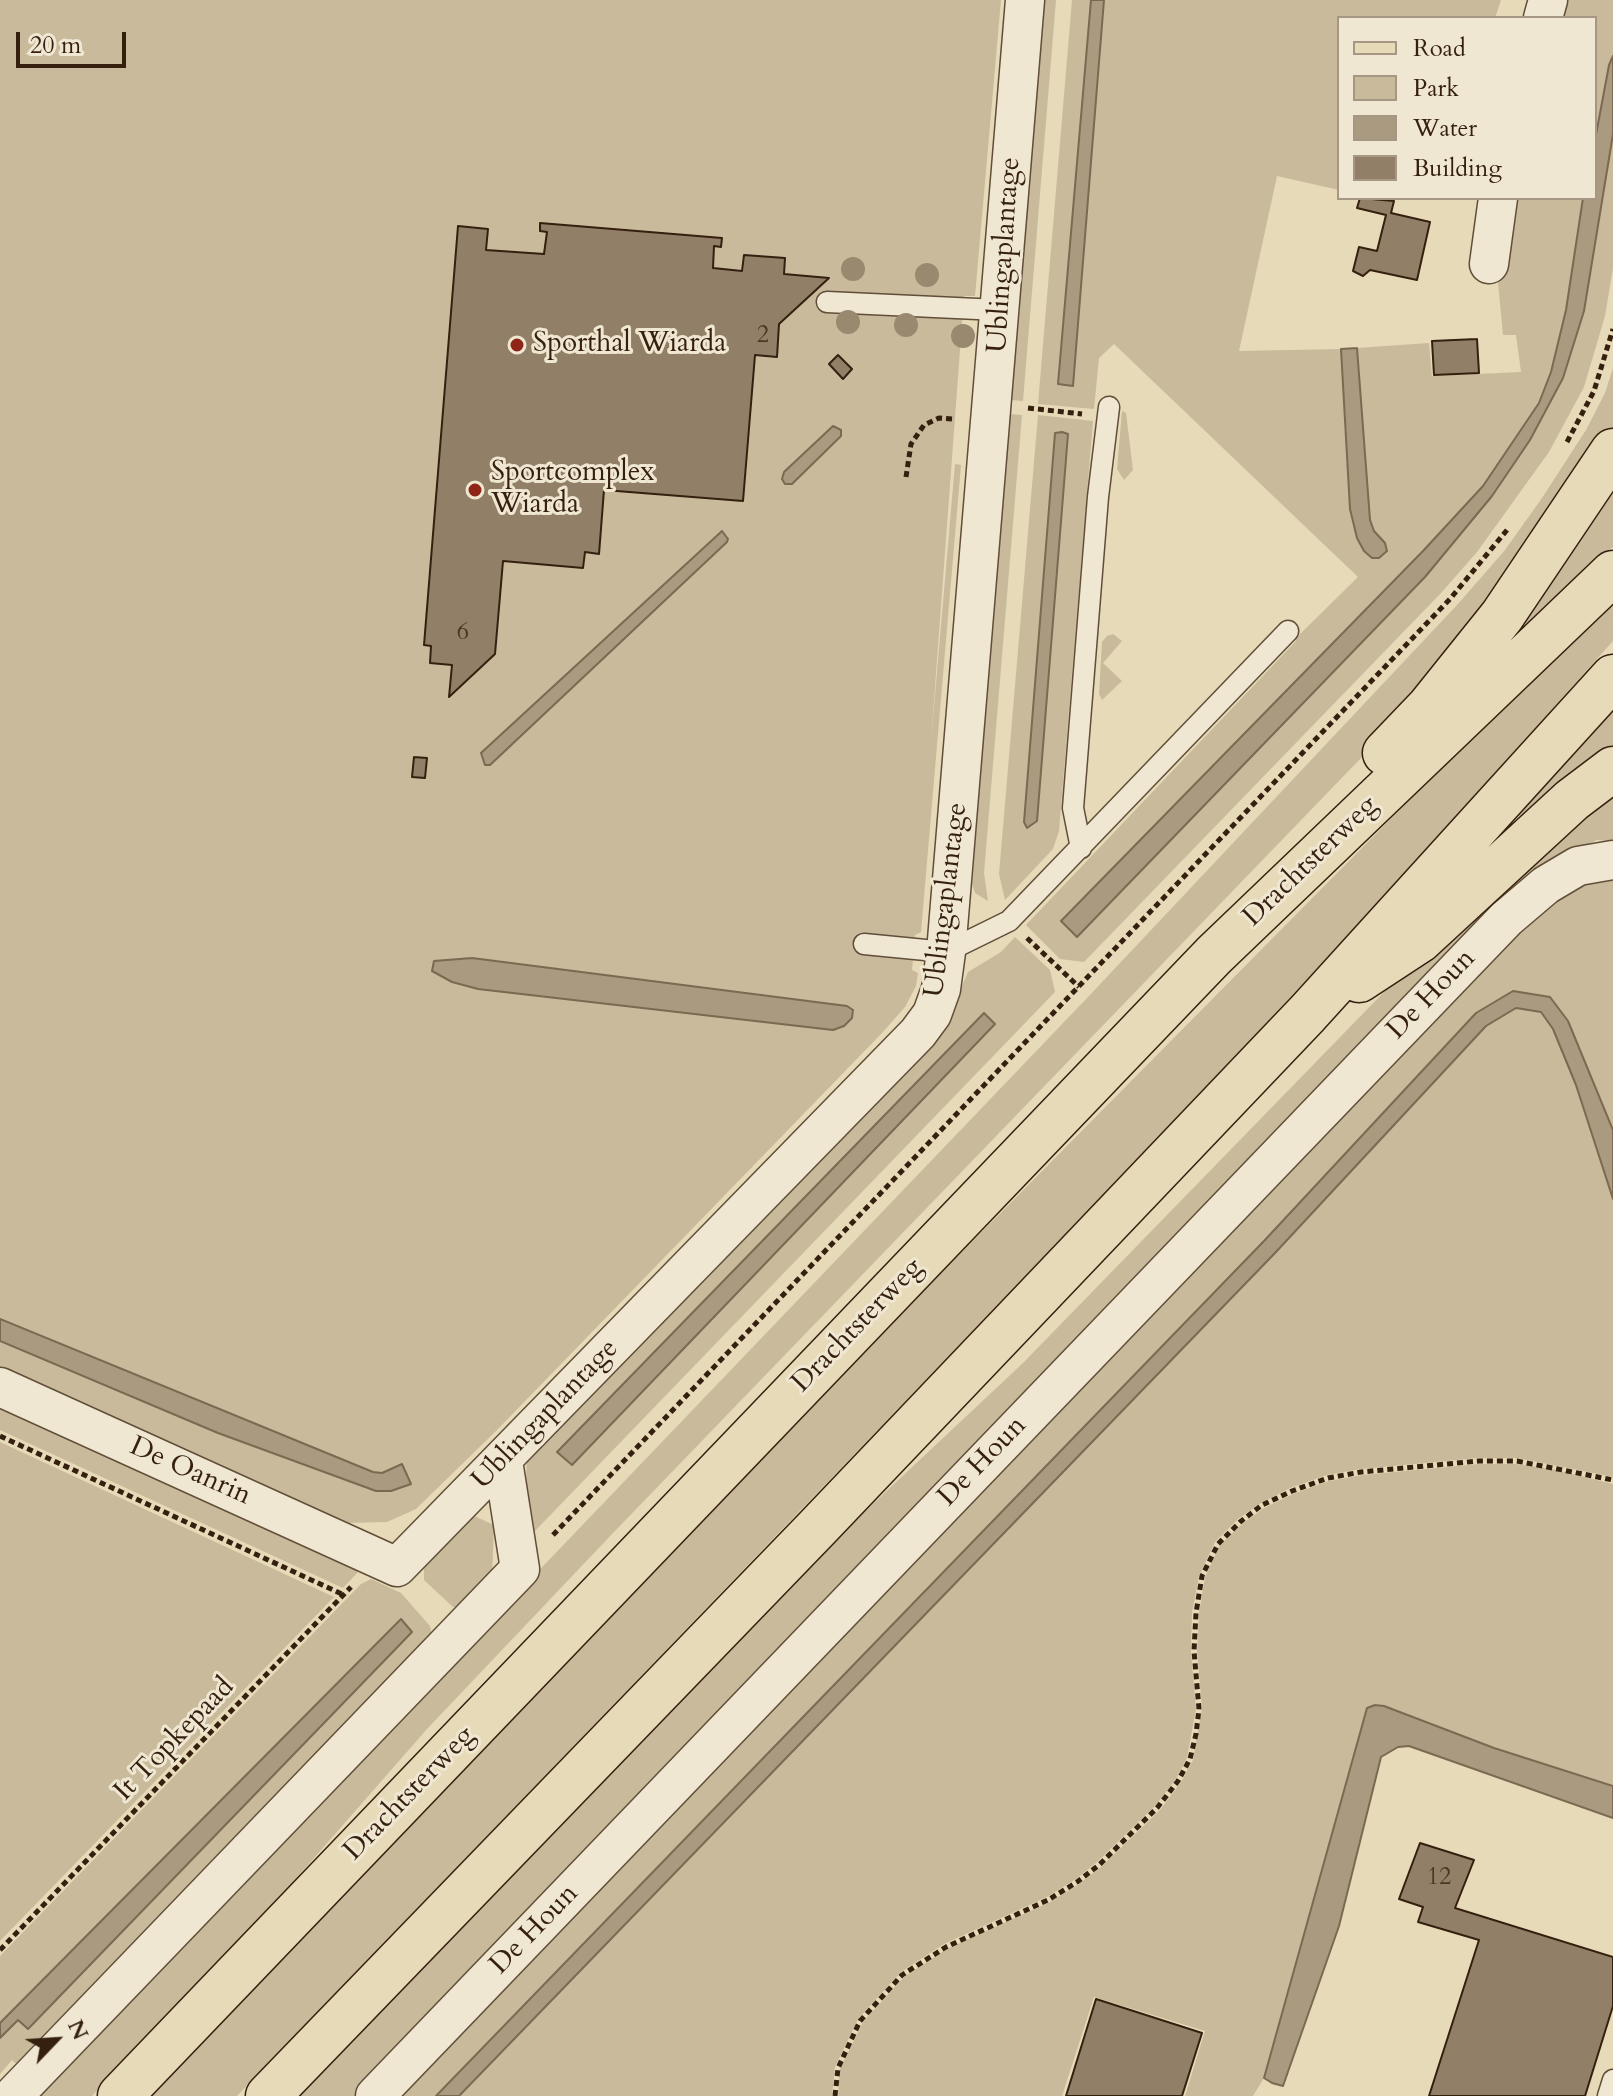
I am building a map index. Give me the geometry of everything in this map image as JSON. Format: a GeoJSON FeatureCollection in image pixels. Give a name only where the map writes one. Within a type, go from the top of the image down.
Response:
{"type":"FeatureCollection","features":[{"type":"Feature","properties":{"kind":"main road"},"geometry":{"type":"LineString","coordinates":[[1214,955],[1255,888],[1429,707],[1502,616],[1613,451]]}},
{"type":"Feature","properties":{"kind":"main road","name":"Drachtsterweg"},"geometry":{"type":"LineString","coordinates":[[120,2096],[1214,955],[1613,573]]}},
{"type":"Feature","properties":{"kind":"main road"},"geometry":{"type":"LineString","coordinates":[[268,2096],[1307,1014],[1613,677]]}},
{"type":"Feature","properties":{"kind":"main road"},"geometry":{"type":"LineString","coordinates":[[1307,1014],[1420,940],[1560,810],[1613,769]]}},
{"type":"Feature","properties":{"kind":"street","name":"Ublingaplantage"},"geometry":{"type":"LineString","coordinates":[[380,1558],[397,1567],[918,1033],[932,1014],[941,989],[946,952],[1025,0]]}},
{"type":"Feature","properties":{"kind":"street"},"geometry":{"type":"LineString","coordinates":[[1489,264],[1498,200]]}},
{"type":"Feature","properties":{"kind":"street","name":"De Houn"},"geometry":{"type":"LineString","coordinates":[[375,2096],[1506,919],[1546,885],[1578,866],[1613,860]]}},
{"type":"Feature","properties":{"kind":"street","name":"De Oanrin"},"geometry":{"type":"LineString","coordinates":[[0,1387],[380,1558]]}},
{"type":"Feature","properties":{"kind":"street"},"geometry":{"type":"LineString","coordinates":[[13,2096],[520,1569],[503,1461]]}},
{"type":"Feature","properties":{"kind":"lane"},"geometry":{"type":"LineString","coordinates":[[827,302],[999,310]]}},
{"type":"Feature","properties":{"kind":"lane"},"geometry":{"type":"LineString","coordinates":[[1081,848],[1073,808],[1108,412]]}},
{"type":"Feature","properties":{"kind":"lane"},"geometry":{"type":"LineString","coordinates":[[864,944],[946,952],[1009,921],[1288,631]]}},
{"type":"Feature","properties":{"kind":"lane"},"geometry":{"type":"LineString","coordinates":[[1608,2096],[1613,2080]]}},
{"type":"Feature","properties":{"kind":"path"},"geometry":{"type":"LineString","coordinates":[[1566,444],[1594,391],[1613,329]]}},
{"type":"Feature","properties":{"kind":"path"},"geometry":{"type":"LineString","coordinates":[[1031,393],[1030,408],[1108,412]]}},
{"type":"Feature","properties":{"kind":"path"},"geometry":{"type":"LineString","coordinates":[[520,1569],[1450,599],[1510,527]]}},
{"type":"Feature","properties":{"kind":"path"},"geometry":{"type":"LineString","coordinates":[[1009,921],[1079,987]]}},
{"type":"Feature","properties":{"kind":"path"},"geometry":{"type":"LineString","coordinates":[[0,1436],[344,1595]]}},
{"type":"Feature","properties":{"kind":"path"},"geometry":{"type":"LineString","coordinates":[[835,2096],[838,2068],[860,2021],[902,1975],[946,1947],[1048,1900],[1077,1882],[1099,1865],[1157,1808],[1178,1781],[1190,1759],[1199,1709],[1194,1651],[1202,1576],[1218,1544],[1240,1522],[1262,1505],[1292,1491],[1328,1478],[1361,1472],[1479,1461],[1517,1461],[1613,1480]]}},
{"type":"Feature","properties":{"kind":"path","name":"It Topkepaad"},"geometry":{"type":"LineString","coordinates":[[0,1950],[380,1558]]}},
{"type":"Feature","properties":{"kind":"green space","name":"Sportcomplex Wiarda"},"geometry":{"type":"Polygon","coordinates":[[[0,0],[1001,0],[975,296],[964,296],[931,741],[955,464],[961,465],[921,932],[915,935],[912,970],[918,973],[916,986],[905,1007],[882,1033],[497,1430],[416,1509],[387,1522],[344,1523],[0,1368],[0,1341],[218,1433],[375,1487],[0,1328],[0,0]]]}},
{"type":"Feature","properties":{"kind":"green space"},"geometry":{"type":"Polygon","coordinates":[[[1044,0],[1056,0],[1023,401],[1011,400],[1044,0]]]}},
{"type":"Feature","properties":{"kind":"green space"},"geometry":{"type":"Polygon","coordinates":[[[1072,0],[1091,0],[1058,384],[1073,386],[1104,0],[1501,0],[1496,16],[1337,16],[1337,190],[1277,176],[1239,351],[1341,349],[1350,509],[1385,543],[1374,531],[1370,520],[1357,348],[1429,343],[1432,376],[1521,372],[1516,335],[1503,335],[1498,282],[1501,221],[1506,200],[1583,200],[1566,310],[1551,372],[1539,403],[1483,486],[1062,920],[1077,936],[1425,577],[1492,496],[1530,440],[1563,378],[1584,311],[1613,134],[1613,268],[1605,316],[1584,387],[1549,452],[1477,552],[1442,592],[1084,962],[1060,959],[1026,925],[1295,639],[1358,577],[1114,344],[1099,358],[1094,409],[1038,404],[1072,0]]]}},
{"type":"Feature","properties":{"kind":"green space"},"geometry":{"type":"Polygon","coordinates":[[[1554,0],[1613,0],[1613,56],[1597,129],[1597,16],[1550,16],[1554,0]]]}},
{"type":"Feature","properties":{"kind":"green space"},"geometry":{"type":"Polygon","coordinates":[[[1613,368],[1613,429],[1601,451],[1417,700],[613,1533],[427,1729],[244,1938],[92,2096],[30,2096],[368,1749],[1088,997],[1458,604],[1505,550],[1542,498],[1586,430],[1605,393],[1613,368]]]}},
{"type":"Feature","properties":{"kind":"green space"},"geometry":{"type":"Polygon","coordinates":[[[1122,411],[1126,413],[1133,470],[1124,480],[1117,469],[1122,411]]]}},
{"type":"Feature","properties":{"kind":"green space"},"geometry":{"type":"Polygon","coordinates":[[[1009,414],[1022,415],[984,873],[988,901],[975,893],[972,884],[1009,414]]]}},
{"type":"Feature","properties":{"kind":"green space"},"geometry":{"type":"Polygon","coordinates":[[[1038,415],[1093,421],[1059,831],[1053,849],[1005,900],[999,874],[1038,415]],[[1062,432],[1037,821],[1068,435],[1062,432]]]}},
{"type":"Feature","properties":{"kind":"green space"},"geometry":{"type":"Polygon","coordinates":[[[1613,470],[1613,547],[1498,654],[1613,470]]]}},
{"type":"Feature","properties":{"kind":"green space"},"geometry":{"type":"Polygon","coordinates":[[[1613,605],[1613,641],[1392,888],[1173,1123],[237,2096],[151,2096],[953,1261],[1455,754],[1613,605]]]}},
{"type":"Feature","properties":{"kind":"green space"},"geometry":{"type":"Polygon","coordinates":[[[1113,634],[1122,641],[1103,663],[1122,681],[1102,700],[1099,694],[1102,642],[1113,634]]]}},
{"type":"Feature","properties":{"kind":"green space"},"geometry":{"type":"Polygon","coordinates":[[[1613,703],[1613,750],[1529,825],[1516,813],[1613,703]]]}},
{"type":"Feature","properties":{"kind":"green space"},"geometry":{"type":"Polygon","coordinates":[[[1613,782],[1613,841],[1597,840],[1570,853],[359,2096],[294,2096],[796,1576],[1023,1363],[1420,955],[1613,782]]]}},
{"type":"Feature","properties":{"kind":"green space"},"geometry":{"type":"Polygon","coordinates":[[[1613,873],[1613,1130],[1568,1021],[1550,997],[1476,1012],[1264,1241],[436,2096],[389,2096],[1553,895],[1613,873]]]}},
{"type":"Feature","properties":{"kind":"green space"},"geometry":{"type":"Polygon","coordinates":[[[1015,937],[1050,970],[1055,992],[533,1533],[526,1479],[527,1457],[946,1024],[968,972],[1001,952],[1015,937]]]}},
{"type":"Feature","properties":{"kind":"green space"},"geometry":{"type":"Polygon","coordinates":[[[1516,1008],[1541,1012],[1553,1029],[1576,1085],[1613,1199],[1613,1477],[1517,1458],[1479,1458],[1361,1469],[1327,1475],[1290,1488],[1238,1519],[1215,1542],[1199,1576],[1192,1613],[1191,1651],[1196,1709],[1187,1758],[1176,1779],[1155,1806],[1076,1879],[1047,1897],[944,1944],[901,1972],[858,2019],[835,2067],[832,2096],[459,2096],[1275,1253],[1486,1026],[1516,1008]]]}},
{"type":"Feature","properties":{"kind":"green space"},"geometry":{"type":"Polygon","coordinates":[[[0,1404],[360,1570],[343,1588],[0,1430],[0,1404]]]}},
{"type":"Feature","properties":{"kind":"green space"},"geometry":{"type":"Polygon","coordinates":[[[0,1442],[334,1597],[0,1941],[0,1442]]]}},
{"type":"Feature","properties":{"kind":"green space"},"geometry":{"type":"Polygon","coordinates":[[[1479,1464],[1517,1464],[1552,1469],[1613,1484],[1613,1786],[1494,1748],[1384,1706],[1367,1708],[1264,2078],[1253,2096],[1185,2096],[1205,2031],[1094,1997],[1062,2096],[838,2096],[840,2069],[863,2022],[904,1977],[947,1949],[1050,1902],[1079,1884],[1160,1810],[1181,1782],[1193,1760],[1202,1709],[1197,1651],[1199,1613],[1205,1577],[1220,1545],[1264,1508],[1329,1481],[1479,1464]]]}},
{"type":"Feature","properties":{"kind":"green space"},"geometry":{"type":"Polygon","coordinates":[[[470,1514],[494,1525],[492,1577],[459,1607],[453,1607],[424,1580],[424,1562],[470,1514]]]}},
{"type":"Feature","properties":{"kind":"green space"},"geometry":{"type":"Polygon","coordinates":[[[371,1579],[401,1593],[430,1626],[432,1635],[20,2067],[12,2060],[0,2074],[0,2038],[19,2020],[28,2028],[401,1620],[0,2023],[0,1956],[361,1584],[371,1579]]]}},
{"type":"Feature","properties":{"kind":"water"},"geometry":{"type":"Polygon","coordinates":[[[1091,0],[1104,0],[1073,386],[1058,384],[1091,0]]]}},
{"type":"Feature","properties":{"kind":"water"},"geometry":{"type":"Polygon","coordinates":[[[1613,56],[1613,134],[1584,311],[1563,378],[1530,440],[1492,496],[1425,577],[1077,937],[1061,921],[1483,486],[1539,403],[1551,372],[1566,310],[1583,200],[1597,200],[1597,129],[1613,56]]]}},
{"type":"Feature","properties":{"kind":"water"},"geometry":{"type":"Polygon","coordinates":[[[1357,348],[1370,520],[1387,551],[1379,558],[1372,558],[1364,551],[1357,538],[1350,509],[1341,349],[1357,348]]]}},
{"type":"Feature","properties":{"kind":"water"},"geometry":{"type":"Polygon","coordinates":[[[833,426],[841,430],[841,436],[792,484],[785,484],[782,479],[784,472],[833,426]]]}},
{"type":"Feature","properties":{"kind":"water"},"geometry":{"type":"Polygon","coordinates":[[[1055,433],[1068,434],[1037,821],[1027,828],[1024,822],[1055,433]]]}},
{"type":"Feature","properties":{"kind":"water"},"geometry":{"type":"Polygon","coordinates":[[[722,531],[727,542],[490,765],[485,765],[481,753],[722,531]]]}},
{"type":"Feature","properties":{"kind":"water"},"geometry":{"type":"Polygon","coordinates":[[[472,958],[847,1006],[853,1010],[852,1018],[844,1026],[833,1030],[478,989],[452,982],[432,971],[434,961],[472,958]]]}},
{"type":"Feature","properties":{"kind":"water"},"geometry":{"type":"Polygon","coordinates":[[[1513,991],[1550,997],[1568,1021],[1613,1130],[1613,1199],[1576,1085],[1553,1029],[1541,1012],[1516,1008],[1486,1026],[1275,1253],[459,2096],[436,2096],[1264,1241],[1476,1013],[1513,991]]]}},
{"type":"Feature","properties":{"kind":"water"},"geometry":{"type":"Polygon","coordinates":[[[984,1013],[995,1024],[572,1465],[557,1452],[984,1013]]]}},
{"type":"Feature","properties":{"kind":"water"},"geometry":{"type":"Polygon","coordinates":[[[0,1319],[373,1472],[382,1473],[402,1464],[411,1484],[391,1491],[376,1491],[218,1433],[0,1341],[0,1319]]]}},
{"type":"Feature","properties":{"kind":"water"},"geometry":{"type":"Polygon","coordinates":[[[401,1619],[412,1632],[28,2029],[18,2020],[0,2038],[0,2023],[401,1619]]]}},
{"type":"Feature","properties":{"kind":"water"},"geometry":{"type":"Polygon","coordinates":[[[1375,1705],[1613,1786],[1613,1818],[1409,1746],[1398,1747],[1381,1757],[1339,1926],[1283,2086],[1264,2078],[1367,1708],[1375,1705]]]}},
{"type":"Feature","properties":{"kind":"building"},"geometry":{"type":"Polygon","coordinates":[[[1359,200],[1394,201],[1391,213],[1430,222],[1417,280],[1370,270],[1363,276],[1353,271],[1359,247],[1377,251],[1386,215],[1357,208],[1359,200]]]}},
{"type":"Feature","properties":{"kind":"building"},"geometry":{"type":"Polygon","coordinates":[[[540,223],[722,238],[721,247],[714,246],[713,268],[742,271],[744,255],[785,258],[784,274],[829,278],[779,324],[777,357],[755,355],[743,501],[604,490],[599,554],[585,552],[583,568],[503,561],[495,654],[449,697],[452,665],[430,663],[431,646],[424,645],[458,226],[488,229],[486,250],[544,254],[547,232],[540,231],[540,223]]]}},
{"type":"Feature","properties":{"kind":"building"},"geometry":{"type":"Polygon","coordinates":[[[1477,339],[1479,373],[1434,375],[1432,341],[1477,339]]]}},
{"type":"Feature","properties":{"kind":"building"},"geometry":{"type":"Polygon","coordinates":[[[838,355],[852,369],[843,379],[829,364],[838,355]]]}},
{"type":"Feature","properties":{"kind":"building"},"geometry":{"type":"Polygon","coordinates":[[[414,757],[427,758],[425,778],[412,777],[414,757]]]}},
{"type":"Feature","properties":{"kind":"building"},"geometry":{"type":"Polygon","coordinates":[[[1420,1843],[1474,1860],[1455,1908],[1613,1957],[1613,2006],[1585,2096],[1429,2096],[1479,1940],[1418,1922],[1423,1907],[1399,1899],[1420,1843]]]}},
{"type":"Feature","properties":{"kind":"building"},"geometry":{"type":"Polygon","coordinates":[[[1096,1999],[1202,2033],[1182,2096],[1066,2096],[1096,1999]]]}},
{"type":"Feature","properties":{"kind":"place","name":"Sporthal Wiarda"},"geometry":{"type":"Point","coordinates":[517,345]}},
{"type":"Feature","properties":{"kind":"place","name":"Sportcomplex Wiarda"},"geometry":{"type":"Point","coordinates":[475,490]}}]}
